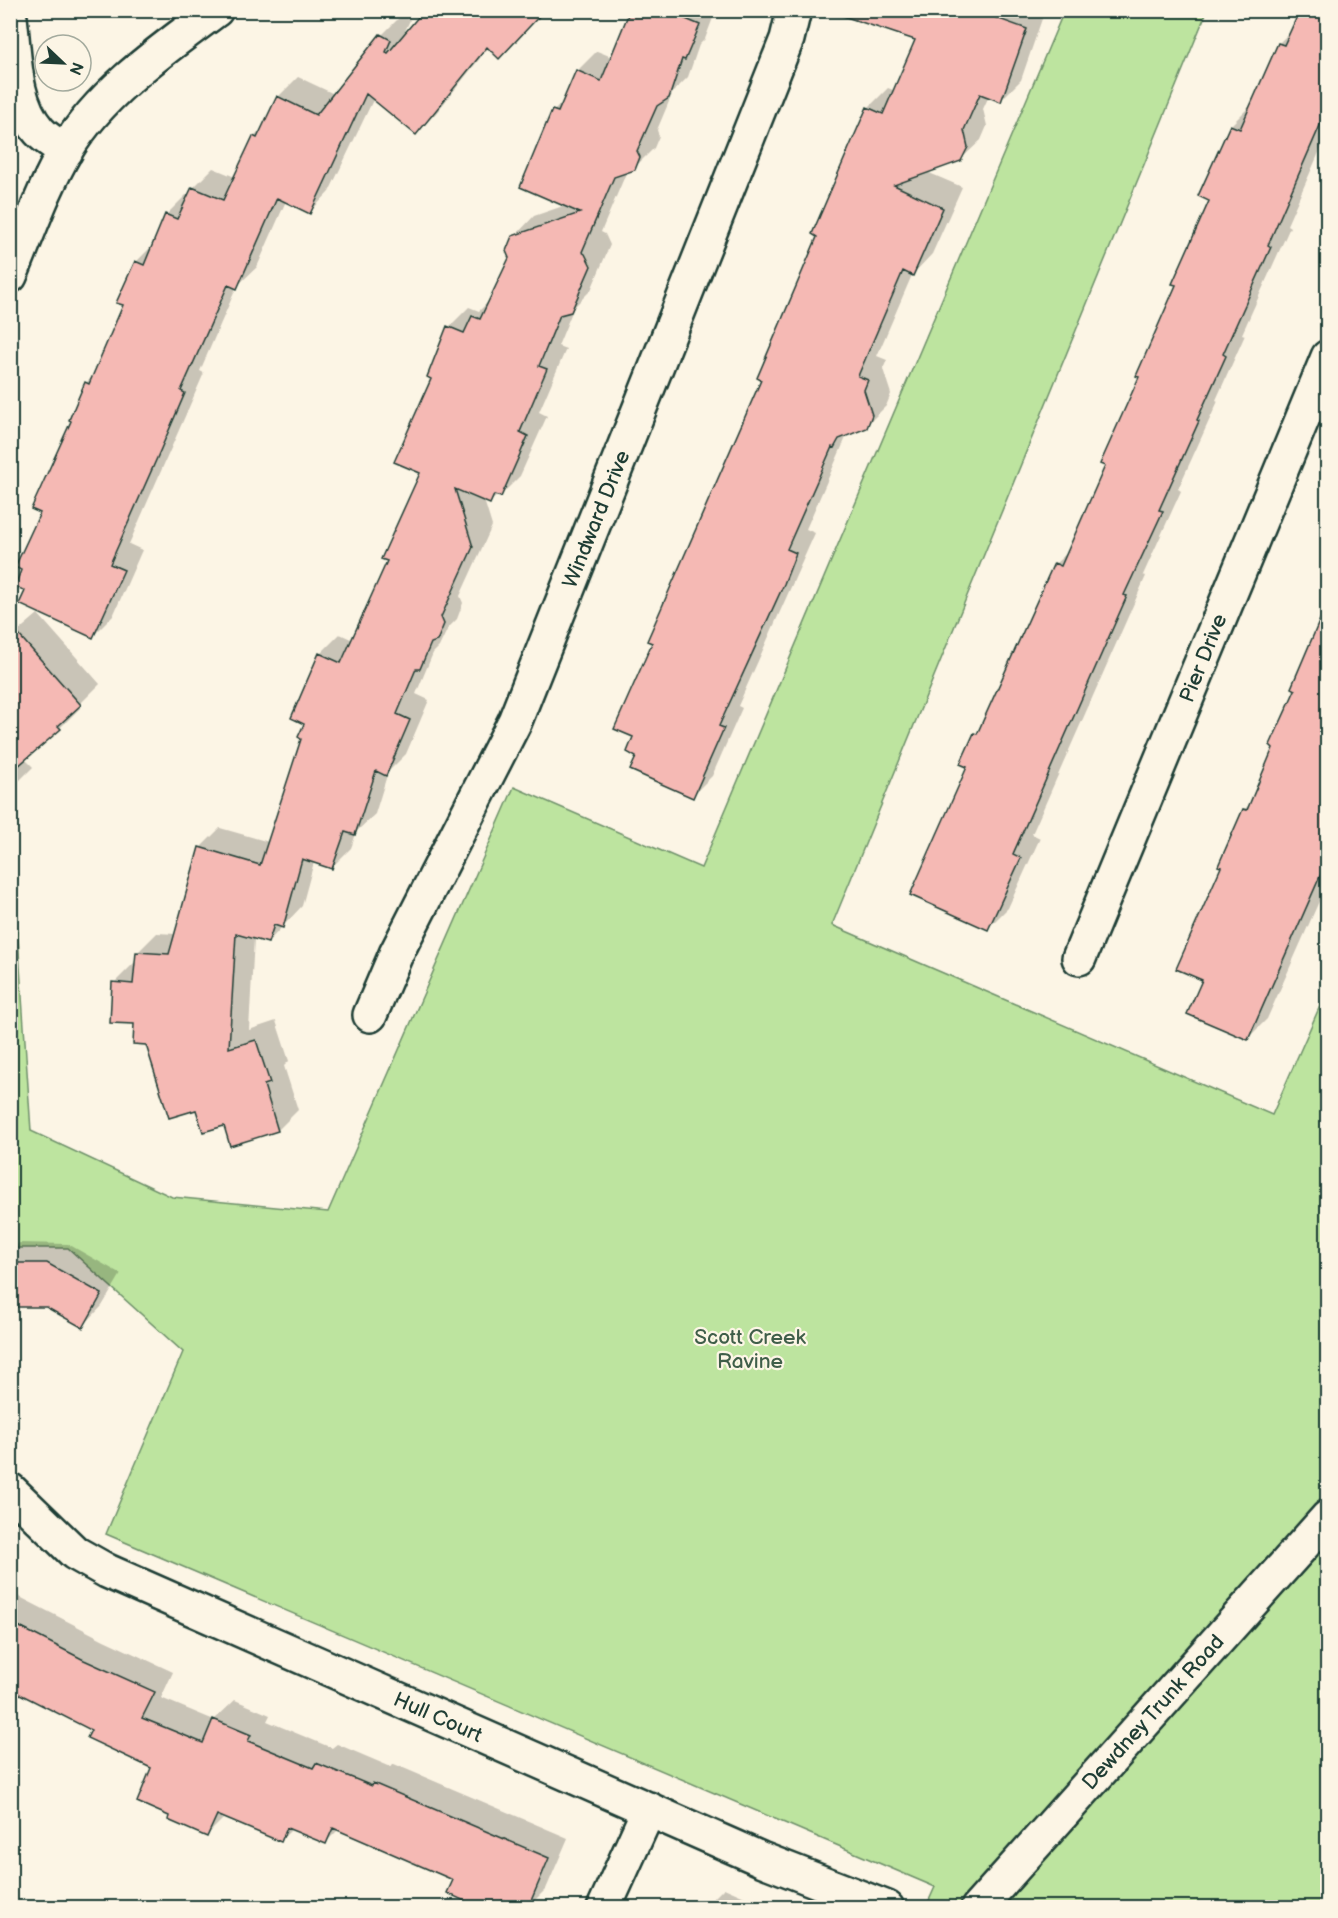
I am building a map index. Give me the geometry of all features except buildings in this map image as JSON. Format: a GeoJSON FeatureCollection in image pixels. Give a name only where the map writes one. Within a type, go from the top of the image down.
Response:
{"type":"FeatureCollection","features":[{"type":"Feature","properties":{"kind":"street"},"geometry":{"type":"LineString","coordinates":[[10,276],[66,151],[104,103],[164,48],[216,10]]}},
{"type":"Feature","properties":{"kind":"street","name":"Windward Drive"},"geometry":{"type":"LineString","coordinates":[[370,1016],[396,954],[515,721],[783,50],[794,10]]}},
{"type":"Feature","properties":{"kind":"street"},"geometry":{"type":"LineString","coordinates":[[10,18],[19,87],[26,114],[41,133],[66,151]]}},
{"type":"Feature","properties":{"kind":"street","name":"Pier Drive"},"geometry":{"type":"LineString","coordinates":[[1079,958],[1328,357]]}},
{"type":"Feature","properties":{"kind":"street","name":"Hull Court"},"geometry":{"type":"LineString","coordinates":[[10,1490],[75,1553],[107,1571],[761,1859],[887,1908]]}},
{"type":"Feature","properties":{"kind":"street","name":"Dewdney Trunk Road"},"geometry":{"type":"LineString","coordinates":[[978,1908],[1328,1517]]}},
{"type":"Feature","properties":{"kind":"street"},"geometry":{"type":"LineString","coordinates":[[604,1908],[649,1809]]}},
{"type":"Feature","properties":{"kind":"green space","name":"Scott Creek Ravine"},"geometry":{"type":"Polygon","coordinates":[[[1064,11],[1207,11],[832,925],[1272,1115],[1327,990],[1327,1907],[926,1907],[935,1887],[106,1534],[183,1352],[68,1248],[11,1248],[11,894],[15,892],[31,1131],[172,1197],[328,1212],[514,787],[701,868],[1064,11]]]}}]}
